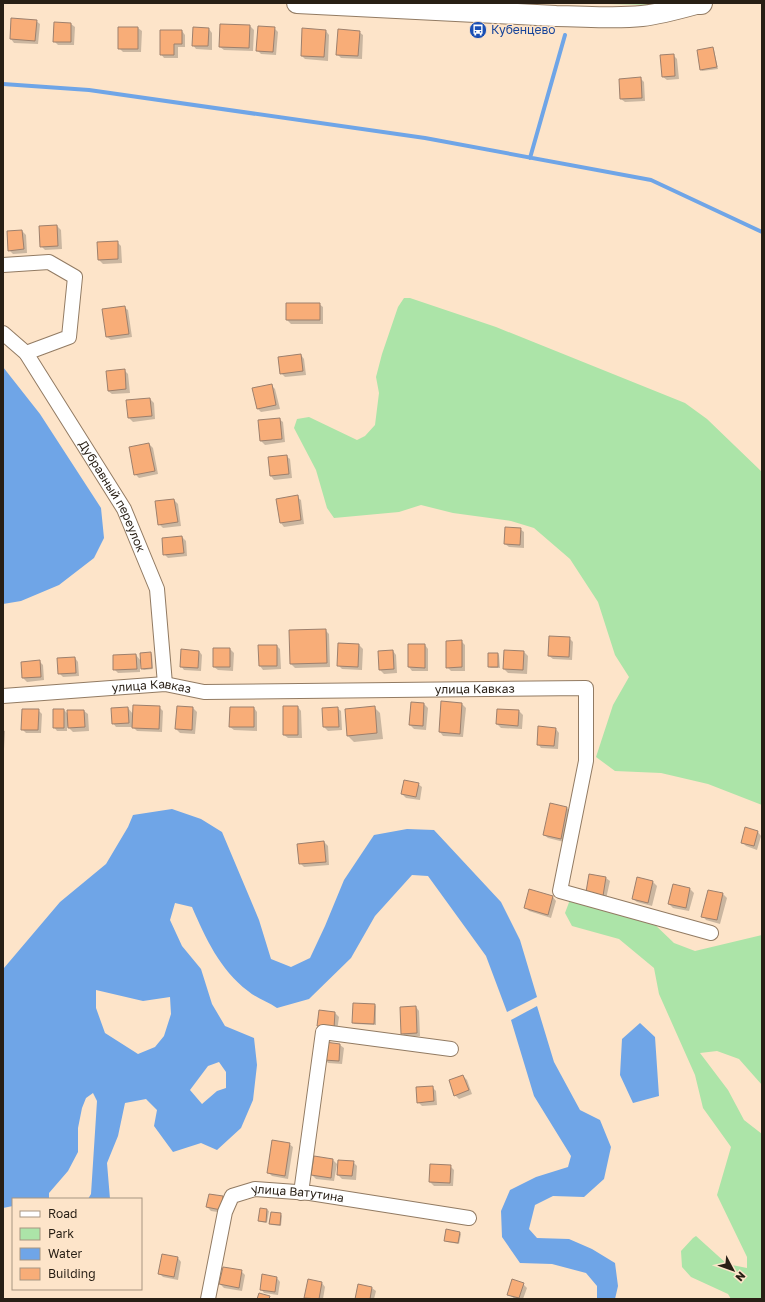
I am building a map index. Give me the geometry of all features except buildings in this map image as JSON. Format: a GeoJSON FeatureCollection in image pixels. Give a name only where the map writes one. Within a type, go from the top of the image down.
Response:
{"type":"FeatureCollection","features":[{"type":"Feature","properties":{"kind":"main road"},"geometry":{"type":"LineString","coordinates":[[297,3],[397,5],[556,16],[641,16],[666,12],[698,3]]}},
{"type":"Feature","properties":{"kind":"street"},"geometry":{"type":"LineString","coordinates":[[3,265],[49,262],[75,278],[69,337],[26,353]]}},
{"type":"Feature","properties":{"kind":"street","name":"Дубравный переулок"},"geometry":{"type":"LineString","coordinates":[[3,332],[26,353],[124,509],[157,589],[165,684]]}},
{"type":"Feature","properties":{"kind":"street","name":"улица Кавказ"},"geometry":{"type":"LineString","coordinates":[[3,696],[165,684],[204,692],[586,688],[586,761],[560,891],[711,933]]}},
{"type":"Feature","properties":{"kind":"street"},"geometry":{"type":"LineString","coordinates":[[301,1193],[323,1032],[451,1049]]}},
{"type":"Feature","properties":{"kind":"street","name":"улица Ватутина"},"geometry":{"type":"LineString","coordinates":[[208,1299],[225,1212],[232,1196],[255,1189],[310,1193],[469,1218]]}},
{"type":"Feature","properties":{"kind":"green space"},"geometry":{"type":"Polygon","coordinates":[[[559,3],[658,3],[656,5],[559,3]]]}},
{"type":"Feature","properties":{"kind":"green space"},"geometry":{"type":"Polygon","coordinates":[[[404,298],[410,298],[496,327],[685,403],[707,419],[762,472],[762,805],[708,784],[661,773],[615,771],[596,757],[613,705],[629,677],[615,655],[598,602],[570,559],[534,528],[511,521],[453,513],[421,505],[399,512],[334,518],[327,508],[316,470],[294,428],[297,419],[309,417],[357,440],[365,436],[375,425],[379,393],[376,377],[398,307],[404,298]]]}},
{"type":"Feature","properties":{"kind":"green space"},"geometry":{"type":"Polygon","coordinates":[[[571,897],[581,897],[609,912],[650,920],[674,943],[695,951],[762,935],[762,1085],[739,1059],[717,1051],[700,1053],[728,1090],[744,1120],[762,1134],[762,1299],[731,1299],[728,1294],[691,1277],[682,1267],[681,1251],[696,1236],[727,1264],[747,1268],[747,1257],[717,1195],[731,1147],[703,1108],[695,1075],[659,994],[654,968],[619,939],[572,926],[565,913],[571,897]]]}},
{"type":"Feature","properties":{"kind":"water"},"geometry":{"type":"Polygon","coordinates":[[[3,367],[40,414],[101,508],[104,538],[94,558],[59,585],[21,601],[3,604],[3,367]]]}},
{"type":"Feature","properties":{"kind":"water"},"geometry":{"type":"Polygon","coordinates":[[[172,809],[201,819],[222,832],[259,920],[271,959],[291,967],[310,958],[344,880],[374,835],[407,829],[434,830],[501,902],[520,940],[537,997],[507,1012],[486,956],[428,876],[412,875],[375,916],[351,958],[309,999],[277,1008],[255,996],[238,983],[214,952],[192,907],[175,903],[170,920],[182,946],[201,969],[212,1004],[225,1026],[254,1038],[257,1065],[253,1100],[241,1128],[217,1150],[201,1143],[173,1152],[154,1126],[157,1110],[146,1099],[125,1103],[118,1136],[107,1163],[110,1198],[89,1198],[91,1194],[97,1101],[93,1093],[86,1098],[82,1108],[78,1128],[78,1152],[68,1171],[49,1193],[49,1198],[12,1198],[12,1206],[3,1208],[4,968],[60,902],[106,864],[128,827],[133,815],[172,809]],[[96,990],[96,1008],[105,1033],[138,1054],[155,1047],[164,1036],[171,1014],[170,997],[143,1001],[96,990]],[[219,1062],[208,1066],[190,1090],[202,1104],[217,1091],[226,1088],[226,1072],[219,1062]]]}},
{"type":"Feature","properties":{"kind":"water"},"geometry":{"type":"Polygon","coordinates":[[[537,1006],[554,1062],[580,1110],[600,1120],[611,1147],[604,1179],[584,1197],[553,1196],[535,1205],[529,1229],[537,1238],[569,1239],[592,1249],[615,1263],[618,1286],[615,1299],[597,1299],[597,1286],[586,1273],[552,1264],[520,1263],[502,1237],[501,1211],[510,1190],[536,1177],[568,1167],[571,1156],[534,1096],[511,1020],[537,1006]]]}},
{"type":"Feature","properties":{"kind":"water"},"geometry":{"type":"Polygon","coordinates":[[[640,1023],[655,1037],[659,1096],[633,1103],[620,1075],[622,1039],[640,1023]]]}},
{"type":"Feature","properties":{"kind":"waterway"},"geometry":{"type":"LineString","coordinates":[[530,158],[565,35]]}},
{"type":"Feature","properties":{"kind":"waterway"},"geometry":{"type":"LineString","coordinates":[[3,84],[89,90],[425,138],[651,180],[762,232]]}},
{"type":"Feature","properties":{"kind":"place","name":"Кубенцево"},"geometry":{"type":"Point","coordinates":[478,30]}}]}
